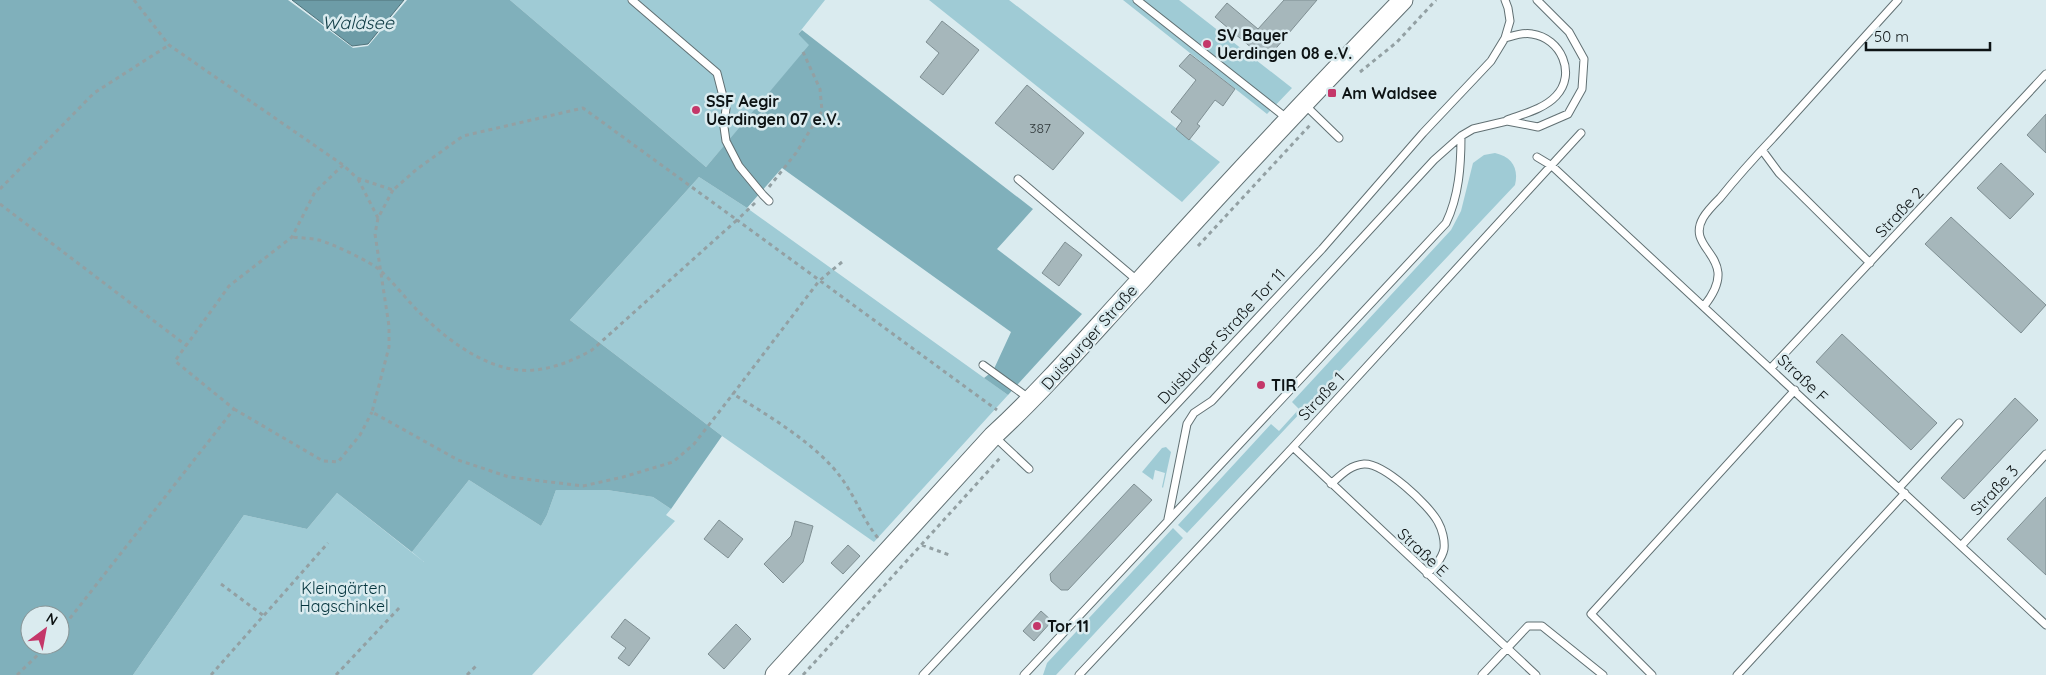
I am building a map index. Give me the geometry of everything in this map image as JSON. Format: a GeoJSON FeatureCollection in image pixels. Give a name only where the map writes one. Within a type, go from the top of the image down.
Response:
{"type":"FeatureCollection","features":[{"type":"Feature","properties":{"kind":"main road","name":"Duisburger Straße"},"geometry":{"type":"LineString","coordinates":[[775,675],[994,436],[1032,400],[1289,120],[1403,0]]}},
{"type":"Feature","properties":{"kind":"lane"},"geometry":{"type":"LineString","coordinates":[[632,0],[717,73],[726,108],[724,127],[726,142],[739,166],[770,201]]}},
{"type":"Feature","properties":{"kind":"lane"},"geometry":{"type":"LineString","coordinates":[[1136,0],[1289,120]]}},
{"type":"Feature","properties":{"kind":"lane","name":"Duisburger Straße Tor 11"},"geometry":{"type":"LineString","coordinates":[[923,675],[1322,249],[1423,133],[1491,62],[1505,38],[1510,21],[1505,0]]}},
{"type":"Feature","properties":{"kind":"lane"},"geometry":{"type":"LineString","coordinates":[[1507,121],[1538,127],[1568,114],[1582,89],[1584,59],[1569,32],[1537,0]]}},
{"type":"Feature","properties":{"kind":"lane"},"geometry":{"type":"LineString","coordinates":[[1704,306],[1715,293],[1719,281],[1718,269],[1714,259],[1701,241],[1699,229],[1703,218],[1898,0]]}},
{"type":"Feature","properties":{"kind":"lane"},"geometry":{"type":"LineString","coordinates":[[1168,520],[1187,424],[1194,413],[1212,402],[1434,160],[1461,136],[1473,129],[1507,121],[1544,105],[1556,96],[1565,81],[1566,64],[1559,50],[1547,39],[1532,34],[1505,38]]}},
{"type":"Feature","properties":{"kind":"lane","name":"Straße 2"},"geometry":{"type":"LineString","coordinates":[[1771,368],[2046,74]]}},
{"type":"Feature","properties":{"kind":"lane"},"geometry":{"type":"LineString","coordinates":[[1304,104],[1339,138]]}},
{"type":"Feature","properties":{"kind":"lane","name":"Straße 1"},"geometry":{"type":"LineString","coordinates":[[1079,675],[1293,447],[1581,134]]}},
{"type":"Feature","properties":{"kind":"lane"},"geometry":{"type":"LineString","coordinates":[[1024,675],[1446,223],[1452,210],[1461,172],[1461,136]]}},
{"type":"Feature","properties":{"kind":"lane"},"geometry":{"type":"LineString","coordinates":[[1762,150],[1779,173],[1870,262]]}},
{"type":"Feature","properties":{"kind":"lane","name":"Straße F"},"geometry":{"type":"LineString","coordinates":[[1536,157],[1552,166],[2046,625]]}},
{"type":"Feature","properties":{"kind":"lane"},"geometry":{"type":"LineString","coordinates":[[1018,179],[1139,282]]}},
{"type":"Feature","properties":{"kind":"lane"},"geometry":{"type":"LineString","coordinates":[[983,365],[1032,400]]}},
{"type":"Feature","properties":{"kind":"lane"},"geometry":{"type":"LineString","coordinates":[[1652,675],[1591,614],[1795,390]]}},
{"type":"Feature","properties":{"kind":"lane"},"geometry":{"type":"LineString","coordinates":[[1737,675],[1902,490],[1959,423]]}},
{"type":"Feature","properties":{"kind":"lane"},"geometry":{"type":"LineString","coordinates":[[994,436],[1029,469]]}},
{"type":"Feature","properties":{"kind":"lane","name":"Straße E"},"geometry":{"type":"LineString","coordinates":[[1293,447],[1536,675]]}},
{"type":"Feature","properties":{"kind":"lane","name":"Straße 3"},"geometry":{"type":"LineString","coordinates":[[1961,546],[2046,454]]}},
{"type":"Feature","properties":{"kind":"lane"},"geometry":{"type":"LineString","coordinates":[[1332,484],[1343,472],[1353,466],[1363,464],[1372,464],[1397,479],[1437,520],[1440,528],[1444,547],[1442,556],[1427,574]]}},
{"type":"Feature","properties":{"kind":"lane"},"geometry":{"type":"LineString","coordinates":[[1482,675],[1528,626],[1542,626],[1603,675]]}},
{"type":"Feature","properties":{"kind":"path"},"geometry":{"type":"LineString","coordinates":[[134,0],[169,45],[343,165],[357,178],[378,218]]}},
{"type":"Feature","properties":{"kind":"path"},"geometry":{"type":"LineString","coordinates":[[0,189],[94,93],[169,45]]}},
{"type":"Feature","properties":{"kind":"path"},"geometry":{"type":"LineString","coordinates":[[292,237],[319,240],[363,260],[379,270],[420,313],[463,349],[494,364],[513,370],[541,369],[572,361],[592,350],[737,220],[763,195],[796,153],[822,110],[820,89],[803,52]]}},
{"type":"Feature","properties":{"kind":"path"},"geometry":{"type":"LineString","coordinates":[[343,165],[315,192],[292,237],[229,286],[176,361],[234,409],[324,461],[338,462],[360,435],[372,412],[389,347],[389,326],[375,234],[378,218],[393,190],[417,169],[463,136],[583,108],[909,344],[999,412]]}},
{"type":"Feature","properties":{"kind":"path"},"geometry":{"type":"LineString","coordinates":[[357,178],[393,190]]}},
{"type":"Feature","properties":{"kind":"path"},"geometry":{"type":"LineString","coordinates":[[0,204],[187,346]]}},
{"type":"Feature","properties":{"kind":"path"},"geometry":{"type":"LineString","coordinates":[[372,412],[458,460],[509,477],[583,486],[623,478],[673,462],[694,444],[819,280],[842,262]]}},
{"type":"Feature","properties":{"kind":"path"},"geometry":{"type":"LineString","coordinates":[[733,394],[761,411],[828,462],[843,479],[868,525],[880,540]]}},
{"type":"Feature","properties":{"kind":"path"},"geometry":{"type":"LineString","coordinates":[[70,617],[234,409]]}},
{"type":"Feature","properties":{"kind":"path"},"geometry":{"type":"LineString","coordinates":[[211,675],[328,543]]}},
{"type":"Feature","properties":{"kind":"path"},"geometry":{"type":"LineString","coordinates":[[922,545],[952,556]]}},
{"type":"Feature","properties":{"kind":"path"},"geometry":{"type":"LineString","coordinates":[[221,584],[264,616]]}},
{"type":"Feature","properties":{"kind":"path"},"geometry":{"type":"LineString","coordinates":[[336,675],[401,606]]}},
{"type":"Feature","properties":{"kind":"path"},"geometry":{"type":"LineString","coordinates":[[17,675],[38,655]]}},
{"type":"Feature","properties":{"kind":"path"},"geometry":{"type":"LineString","coordinates":[[468,675],[477,665]]}},
{"type":"Feature","properties":{"kind":"green space","name":"SSF Aegir Uerdingen 07 e.V."},"geometry":{"type":"Polygon","coordinates":[[[510,0],[825,0],[798,34],[810,45],[706,167],[510,0]]]}},
{"type":"Feature","properties":{"kind":"green space"},"geometry":{"type":"Polygon","coordinates":[[[929,0],[1009,0],[1220,162],[1182,202],[929,0]]]}},
{"type":"Feature","properties":{"kind":"green space","name":"SV Bayer Uerdingen 08 e.V."},"geometry":{"type":"Polygon","coordinates":[[[1123,0],[1179,0],[1292,88],[1267,114],[1123,0]]]}},
{"type":"Feature","properties":{"kind":"green space"},"geometry":{"type":"Polygon","coordinates":[[[1495,153],[1506,157],[1513,164],[1516,173],[1515,185],[1187,533],[1178,525],[1271,424],[1279,431],[1299,409],[1292,402],[1451,230],[1461,211],[1473,163],[1484,155],[1495,153]]]}},
{"type":"Feature","properties":{"kind":"green space"},"geometry":{"type":"Polygon","coordinates":[[[699,177],[747,208],[1008,395],[874,542],[722,436],[570,320],[699,177]]]}},
{"type":"Feature","properties":{"kind":"green space"},"geometry":{"type":"Polygon","coordinates":[[[1166,447],[1171,452],[1163,488],[1165,473],[1155,470],[1153,480],[1142,472],[1162,448],[1166,447]]]}},
{"type":"Feature","properties":{"kind":"green space","name":"Kleingärten Hagschinkel"},"geometry":{"type":"Polygon","coordinates":[[[469,480],[541,526],[556,490],[607,490],[653,497],[671,509],[666,515],[675,521],[532,675],[133,675],[244,515],[307,529],[337,493],[424,562],[412,552],[469,480]]]}},
{"type":"Feature","properties":{"kind":"green space"},"geometry":{"type":"Polygon","coordinates":[[[1173,528],[1183,538],[1056,675],[1043,675],[1047,663],[1173,528]]]}},
{"type":"Feature","properties":{"kind":"shaded area"},"geometry":{"type":"Polygon","coordinates":[[[0,0],[288,0],[353,48],[368,46],[407,0],[510,0],[706,167],[809,45],[798,34],[802,30],[1033,209],[997,249],[1082,314],[1008,395],[984,378],[993,371],[1011,332],[782,168],[747,208],[699,177],[570,320],[722,436],[671,509],[653,497],[607,490],[556,490],[541,526],[469,480],[412,552],[337,493],[307,529],[244,515],[133,675],[0,675],[0,0]]]}},
{"type":"Feature","properties":{"kind":"water","name":"Waldsee"},"geometry":{"type":"Polygon","coordinates":[[[292,0],[404,0],[368,44],[352,46],[292,0]]]}},
{"type":"Feature","properties":{"kind":"building"},"geometry":{"type":"Polygon","coordinates":[[[1284,0],[1317,0],[1266,60],[1215,17],[1227,3],[1258,29],[1284,0]]]}},
{"type":"Feature","properties":{"kind":"building"},"geometry":{"type":"Polygon","coordinates":[[[942,21],[979,50],[943,95],[920,77],[939,53],[926,42],[942,21]]]}},
{"type":"Feature","properties":{"kind":"building"},"geometry":{"type":"Polygon","coordinates":[[[1190,54],[1235,89],[1223,106],[1215,100],[1197,124],[1200,126],[1189,140],[1176,129],[1182,121],[1171,112],[1196,80],[1179,66],[1190,54]]]}},
{"type":"Feature","properties":{"kind":"building"},"geometry":{"type":"Polygon","coordinates":[[[1027,85],[1084,133],[1053,170],[995,123],[1027,85]]]}},
{"type":"Feature","properties":{"kind":"building"},"geometry":{"type":"Polygon","coordinates":[[[2046,114],[2046,153],[2027,135],[2046,114]]]}},
{"type":"Feature","properties":{"kind":"building"},"geometry":{"type":"Polygon","coordinates":[[[2001,163],[2034,194],[2010,219],[1977,188],[2001,163]]]}},
{"type":"Feature","properties":{"kind":"building"},"geometry":{"type":"Polygon","coordinates":[[[1951,217],[2046,305],[2021,333],[1925,244],[1951,217]]]}},
{"type":"Feature","properties":{"kind":"building"},"geometry":{"type":"Polygon","coordinates":[[[1065,242],[1082,255],[1059,286],[1042,273],[1065,242]]]}},
{"type":"Feature","properties":{"kind":"building"},"geometry":{"type":"Polygon","coordinates":[[[1842,334],[1937,423],[1911,450],[1816,362],[1842,334]]]}},
{"type":"Feature","properties":{"kind":"building"},"geometry":{"type":"Polygon","coordinates":[[[2015,398],[2038,420],[1964,499],[1941,478],[2015,398]]]}},
{"type":"Feature","properties":{"kind":"building","name":"Tor 11"},"geometry":{"type":"Polygon","coordinates":[[[1134,484],[1152,500],[1068,590],[1061,590],[1051,581],[1050,574],[1134,484]]]}},
{"type":"Feature","properties":{"kind":"building"},"geometry":{"type":"Polygon","coordinates":[[[2046,497],[2046,575],[2007,539],[2046,497]]]}},
{"type":"Feature","properties":{"kind":"building"},"geometry":{"type":"Polygon","coordinates":[[[719,520],[743,539],[728,558],[704,539],[719,520]]]}},
{"type":"Feature","properties":{"kind":"building"},"geometry":{"type":"Polygon","coordinates":[[[795,521],[813,526],[803,562],[783,583],[764,564],[791,536],[795,521]]]}},
{"type":"Feature","properties":{"kind":"building"},"geometry":{"type":"Polygon","coordinates":[[[848,545],[860,556],[843,574],[831,563],[848,545]]]}},
{"type":"Feature","properties":{"kind":"building","name":"Tor 11"},"geometry":{"type":"Polygon","coordinates":[[[1041,611],[1052,621],[1034,641],[1023,631],[1041,611]]]}},
{"type":"Feature","properties":{"kind":"building"},"geometry":{"type":"Polygon","coordinates":[[[625,619],[650,638],[629,666],[618,658],[626,648],[611,637],[625,619]]]}},
{"type":"Feature","properties":{"kind":"building"},"geometry":{"type":"Polygon","coordinates":[[[736,624],[751,639],[724,669],[708,654],[736,624]]]}},
{"type":"Feature","properties":{"kind":"place","name":"SV Bayer Uerdingen 08 e.V."},"geometry":{"type":"Point","coordinates":[1207,44]}},
{"type":"Feature","properties":{"kind":"place","name":"Am Waldsee"},"geometry":{"type":"Point","coordinates":[1332,93]}},
{"type":"Feature","properties":{"kind":"place","name":"SSF Aegir Uerdingen 07 e.V."},"geometry":{"type":"Point","coordinates":[696,110]}},
{"type":"Feature","properties":{"kind":"place","name":"TIR"},"geometry":{"type":"Point","coordinates":[1261,385]}},
{"type":"Feature","properties":{"kind":"place","name":"Tor 11"},"geometry":{"type":"Point","coordinates":[1037,626]}}]}
